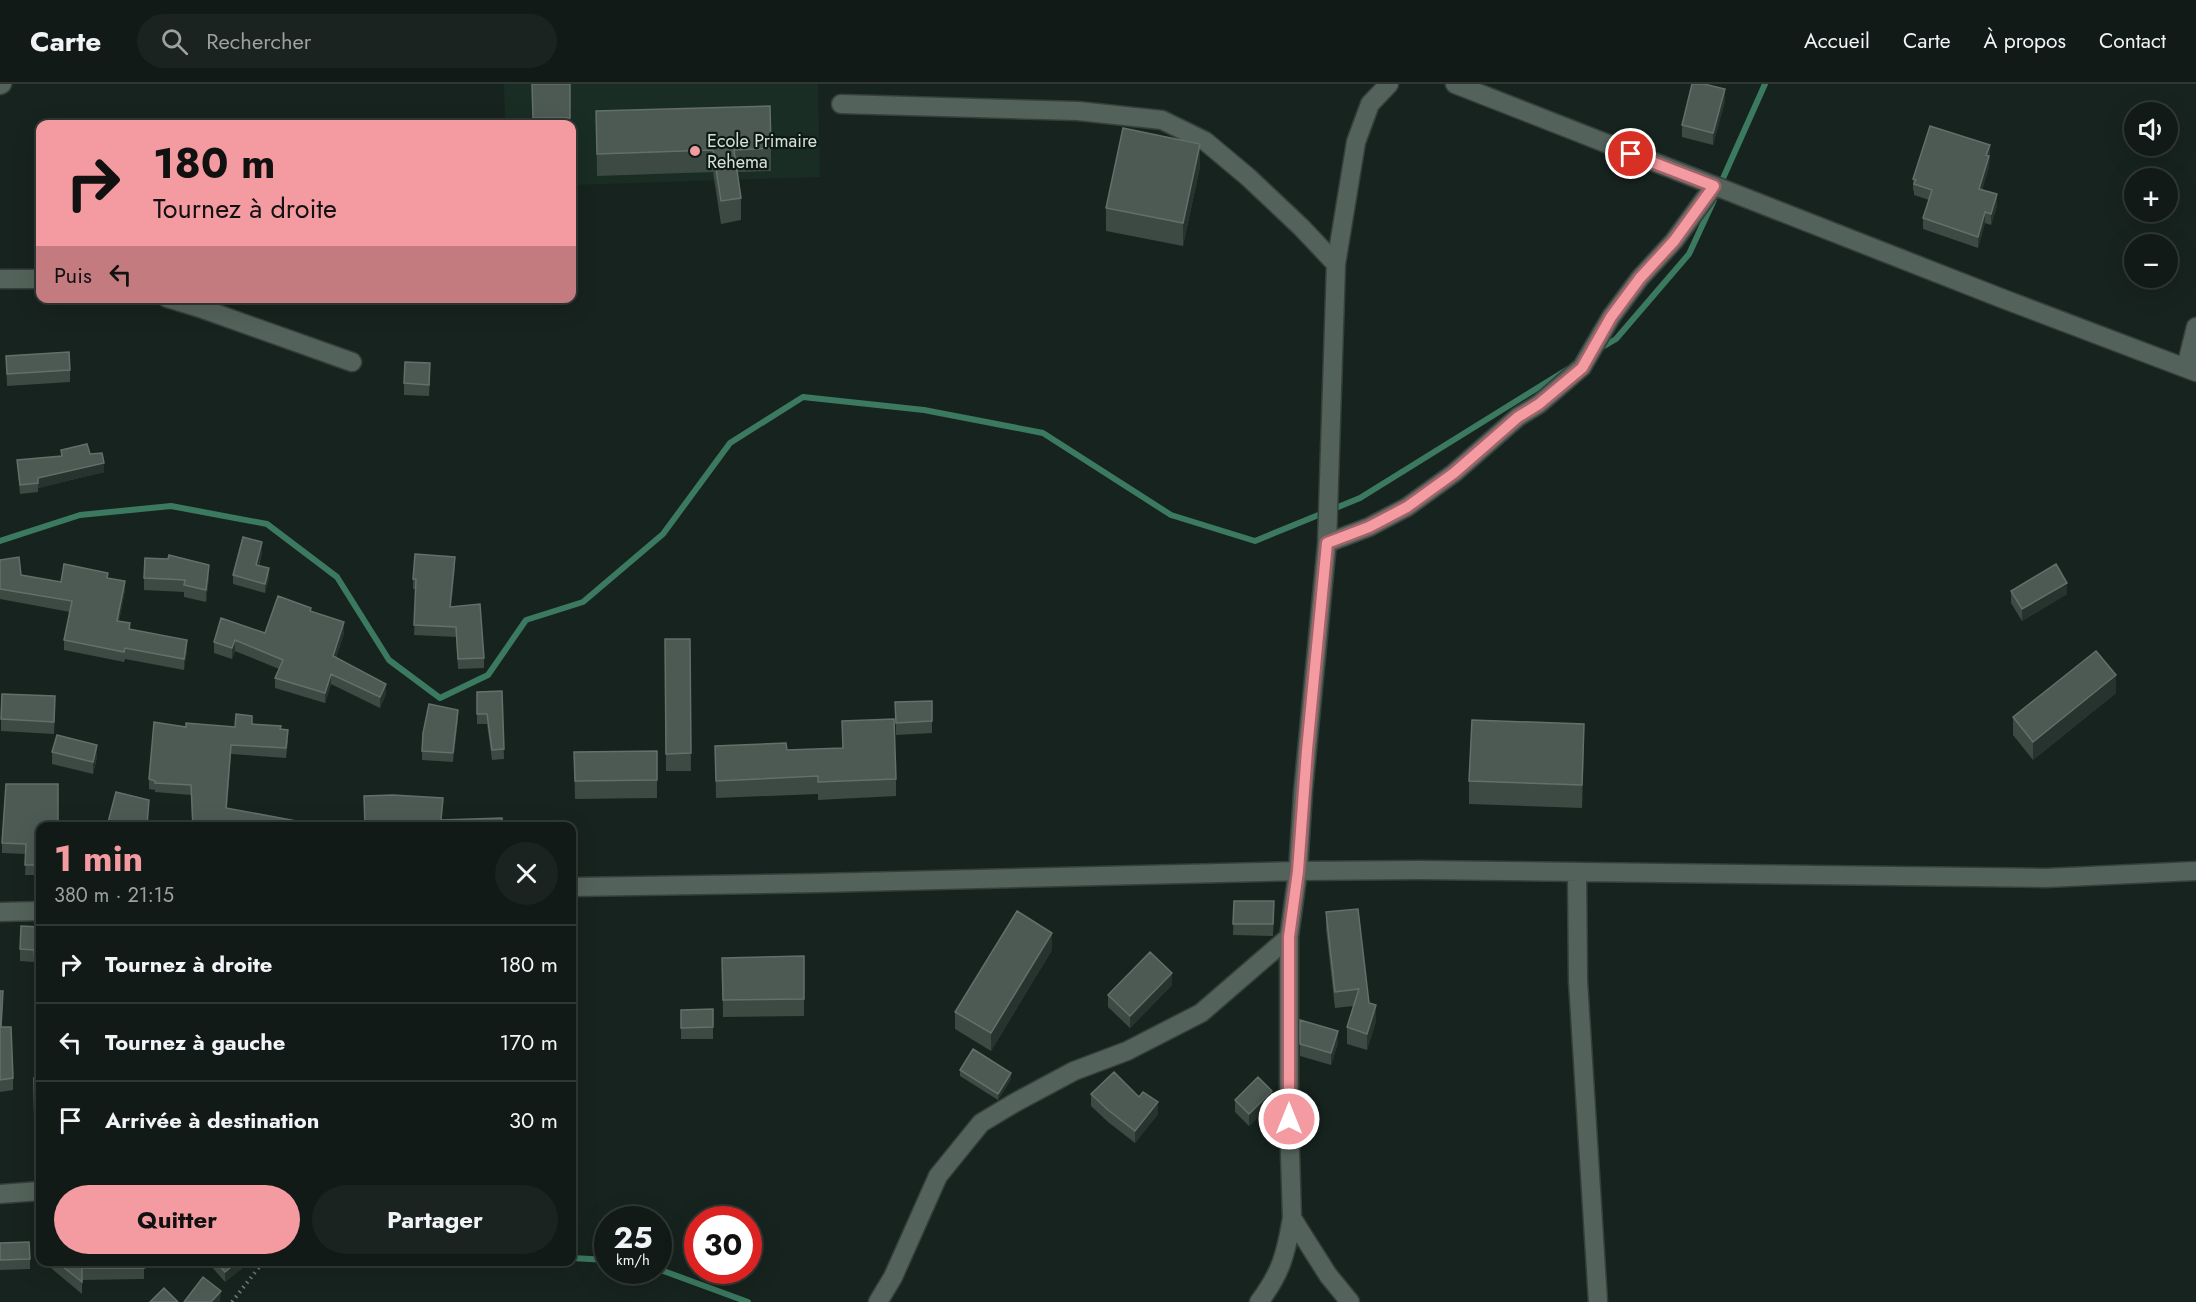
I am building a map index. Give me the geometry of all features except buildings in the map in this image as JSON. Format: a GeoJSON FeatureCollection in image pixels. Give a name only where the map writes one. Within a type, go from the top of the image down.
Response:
{"type":"FeatureCollection","features":[{"type":"Feature","properties":{"kind":"street"},"geometry":{"type":"LineString","coordinates":[[1258,1302],[1273,1283],[1287,1251],[1292,1218],[1289,1119],[1289,937],[1298,871],[1306,758],[1327,543],[1336,264],[1356,142],[1370,104],[1389,84]]}},
{"type":"Feature","properties":{"kind":"street"},"geometry":{"type":"LineString","coordinates":[[1455,84],[2191,370],[2196,327]]}},
{"type":"Feature","properties":{"kind":"street"},"geometry":{"type":"LineString","coordinates":[[841,104],[1078,111],[1162,120],[1205,141],[1248,177],[1336,264]]}},
{"type":"Feature","properties":{"kind":"street"},"geometry":{"type":"LineString","coordinates":[[1327,543],[1369,527],[1407,507],[1454,473],[1518,417],[1539,404],[1582,368],[1611,317],[1640,278],[1674,241],[1714,186]]}},
{"type":"Feature","properties":{"kind":"street"},"geometry":{"type":"LineString","coordinates":[[0,279],[36,279]]}},
{"type":"Feature","properties":{"kind":"street"},"geometry":{"type":"LineString","coordinates":[[181,303],[352,362]]}},
{"type":"Feature","properties":{"kind":"street"},"geometry":{"type":"LineString","coordinates":[[576,887],[1298,871],[2046,878],[2196,871]]}},
{"type":"Feature","properties":{"kind":"street"},"geometry":{"type":"LineString","coordinates":[[1577,873],[1578,981],[1598,1302]]}},
{"type":"Feature","properties":{"kind":"street"},"geometry":{"type":"LineString","coordinates":[[0,912],[36,910]]}},
{"type":"Feature","properties":{"kind":"street"},"geometry":{"type":"LineString","coordinates":[[878,1302],[893,1277],[938,1176],[981,1123],[1074,1071],[1127,1051],[1201,1012],[1289,937]]}},
{"type":"Feature","properties":{"kind":"street"},"geometry":{"type":"LineString","coordinates":[[0,1194],[36,1191]]}},
{"type":"Feature","properties":{"kind":"street"},"geometry":{"type":"LineString","coordinates":[[1292,1218],[1328,1275],[1350,1302]]}},
{"type":"Feature","properties":{"kind":"path"},"geometry":{"type":"LineString","coordinates":[[232,1302],[260,1266]]}},
{"type":"Feature","properties":{"kind":"shaded area","name":"Ecole Primaire Rehema"},"geometry":{"type":"Polygon","coordinates":[[[504,84],[818,84],[820,177],[576,185],[576,120],[505,120],[504,84]]]}},
{"type":"Feature","properties":{"kind":"waterway"},"geometry":{"type":"LineString","coordinates":[[1720,185],[1765,84]]}},
{"type":"Feature","properties":{"kind":"waterway"},"geometry":{"type":"LineString","coordinates":[[1599,349],[1616,339],[1689,254],[1714,200]]}},
{"type":"Feature","properties":{"kind":"waterway"},"geometry":{"type":"LineString","coordinates":[[0,541],[80,515],[171,506],[267,524],[337,577],[389,660],[440,698],[488,675],[526,620],[583,602],[663,534],[730,443],[803,397],[924,410],[1043,433],[1171,515],[1255,541],[1360,498],[1568,369]]}},
{"type":"Feature","properties":{"kind":"waterway"},"geometry":{"type":"LineString","coordinates":[[576,1258],[594,1259]]}},
{"type":"Feature","properties":{"kind":"waterway"},"geometry":{"type":"LineString","coordinates":[[672,1274],[748,1302]]}},
{"type":"Feature","properties":{"kind":"place","name":"Ecole Primaire Rehema"},"geometry":{"type":"Point","coordinates":[695,151]}},
{"type":"Feature","properties":{"kind":"route"},"geometry":{"type":"LineString","coordinates":[[1289,1119],[1289,937],[1298,871],[1318,622],[1327,543],[1369,527],[1407,507],[1463,466],[1490,440],[1518,417],[1539,404],[1582,368],[1611,317],[1640,278],[1674,241],[1714,186],[1631,154]]}}]}
